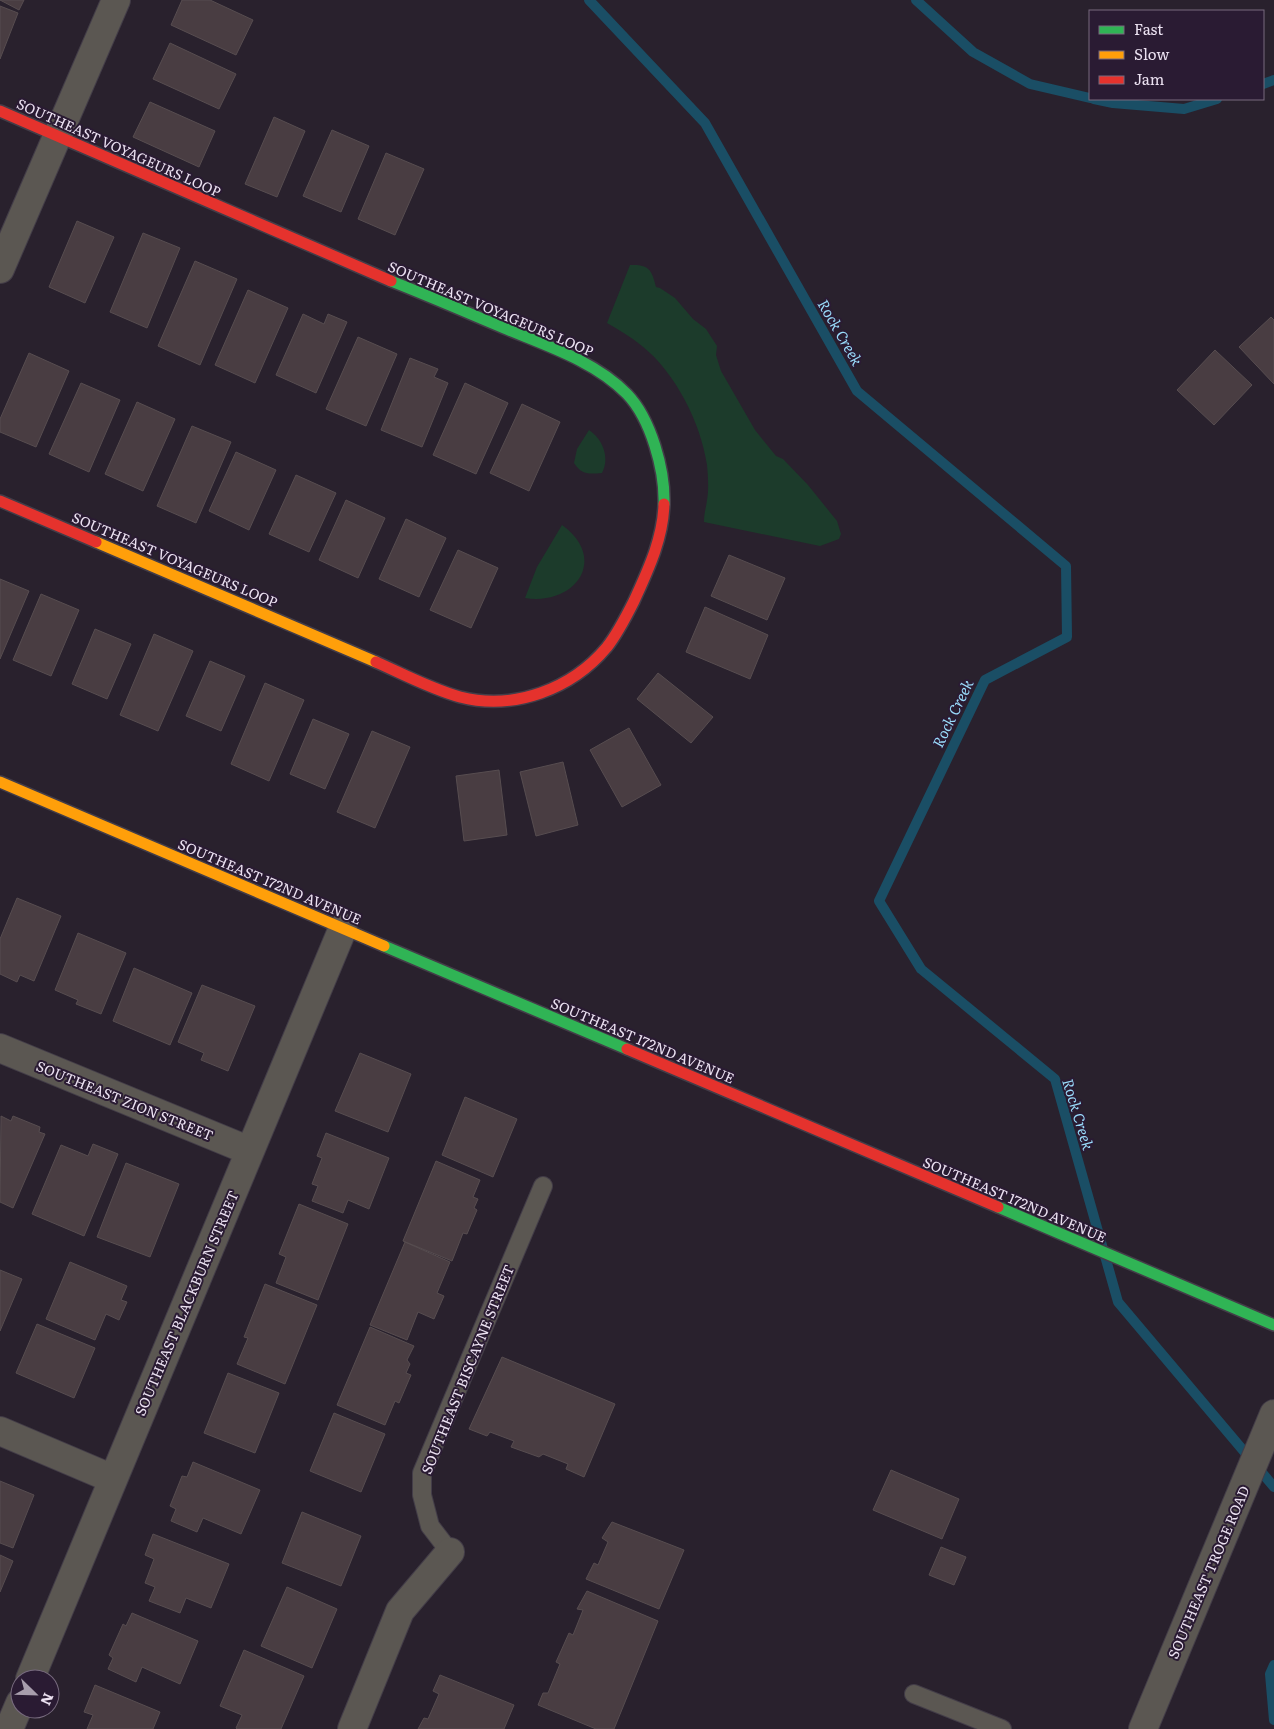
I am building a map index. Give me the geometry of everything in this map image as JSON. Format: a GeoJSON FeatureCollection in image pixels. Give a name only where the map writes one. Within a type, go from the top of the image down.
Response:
{"type":"FeatureCollection","features":[{"type":"Feature","properties":{"kind":"street"},"geometry":{"type":"LineString","coordinates":[[0,268],[116,0]]}},
{"type":"Feature","properties":{"kind":"street","name":"SOUTHEAST VOYAGEURS LOOP"},"geometry":{"type":"LineString","coordinates":[[0,111],[272,231],[539,342],[591,367],[622,390],[637,408],[648,430],[661,471],[664,500],[661,532],[651,564],[628,615],[604,651],[579,674],[550,690],[528,699],[503,701],[476,700],[454,696],[0,501]]}},
{"type":"Feature","properties":{"kind":"street","name":"SOUTHEAST 172ND AVENUE"},"geometry":{"type":"LineString","coordinates":[[0,782],[1274,1325]]}},
{"type":"Feature","properties":{"kind":"street","name":"SOUTHEAST BLACKBURN STREET"},"geometry":{"type":"LineString","coordinates":[[34,1669],[342,928]]}},
{"type":"Feature","properties":{"kind":"street","name":"SOUTHEAST ZION STREET"},"geometry":{"type":"LineString","coordinates":[[0,1048],[250,1151]]}},
{"type":"Feature","properties":{"kind":"street","name":"SOUTHEAST TROGE ROAD"},"geometry":{"type":"LineString","coordinates":[[1143,1729],[1271,1420]]}},
{"type":"Feature","properties":{"kind":"street"},"geometry":{"type":"LineString","coordinates":[[0,1431],[113,1479]]}},
{"type":"Feature","properties":{"kind":"street"},"geometry":{"type":"LineString","coordinates":[[352,1729],[400,1611],[450,1552]]}},
{"type":"Feature","properties":{"kind":"lane","name":"SOUTHEAST BISCAYNE STREET"},"geometry":{"type":"LineString","coordinates":[[450,1552],[430,1526],[422,1495],[422,1473],[543,1186]]}},
{"type":"Feature","properties":{"kind":"lane"},"geometry":{"type":"LineString","coordinates":[[914,1694],[1002,1729]]}},
{"type":"Feature","properties":{"kind":"green space"},"geometry":{"type":"Polygon","coordinates":[[[630,265],[649,269],[656,287],[675,298],[693,319],[706,329],[717,346],[716,355],[721,371],[755,430],[776,456],[783,459],[808,485],[837,521],[841,534],[839,539],[820,546],[704,522],[708,491],[707,465],[699,432],[685,400],[654,357],[634,340],[607,323],[630,265]]]}},
{"type":"Feature","properties":{"kind":"green space"},"geometry":{"type":"Polygon","coordinates":[[[589,430],[598,438],[604,449],[605,461],[602,473],[583,472],[574,463],[577,449],[589,430]]]}},
{"type":"Feature","properties":{"kind":"green space"},"geometry":{"type":"Polygon","coordinates":[[[562,525],[576,538],[583,552],[584,565],[580,577],[571,587],[558,595],[543,599],[525,598],[537,567],[562,525]]]}},
{"type":"Feature","properties":{"kind":"building"},"geometry":{"type":"Polygon","coordinates":[[[0,0],[24,0],[19,10],[0,0]]]}},
{"type":"Feature","properties":{"kind":"building"},"geometry":{"type":"Polygon","coordinates":[[[182,0],[210,0],[253,20],[236,55],[171,25],[182,0]]]}},
{"type":"Feature","properties":{"kind":"building"},"geometry":{"type":"Polygon","coordinates":[[[0,6],[18,13],[0,59],[0,6]]]}},
{"type":"Feature","properties":{"kind":"building"},"geometry":{"type":"Polygon","coordinates":[[[170,43],[236,74],[219,109],[153,79],[170,43]]]}},
{"type":"Feature","properties":{"kind":"building"},"geometry":{"type":"Polygon","coordinates":[[[150,102],[215,131],[199,167],[133,137],[150,102]]]}},
{"type":"Feature","properties":{"kind":"building"},"geometry":{"type":"Polygon","coordinates":[[[274,117],[305,131],[277,197],[245,184],[274,117]]]}},
{"type":"Feature","properties":{"kind":"building"},"geometry":{"type":"Polygon","coordinates":[[[332,130],[369,146],[341,212],[303,196],[332,130]]]}},
{"type":"Feature","properties":{"kind":"building"},"geometry":{"type":"Polygon","coordinates":[[[386,153],[424,169],[395,235],[358,219],[386,153]]]}},
{"type":"Feature","properties":{"kind":"building"},"geometry":{"type":"Polygon","coordinates":[[[77,221],[114,237],[85,303],[49,287],[77,221]]]}},
{"type":"Feature","properties":{"kind":"building"},"geometry":{"type":"Polygon","coordinates":[[[143,233],[180,248],[147,328],[110,312],[143,233]]]}},
{"type":"Feature","properties":{"kind":"building"},"geometry":{"type":"Polygon","coordinates":[[[195,261],[237,279],[200,365],[158,346],[195,261]]]}},
{"type":"Feature","properties":{"kind":"building"},"geometry":{"type":"Polygon","coordinates":[[[248,290],[288,308],[255,383],[215,365],[248,290]]]}},
{"type":"Feature","properties":{"kind":"building"},"geometry":{"type":"Polygon","coordinates":[[[303,314],[324,324],[328,314],[347,322],[316,393],[276,375],[303,314]]]}},
{"type":"Feature","properties":{"kind":"building"},"geometry":{"type":"Polygon","coordinates":[[[1271,317],[1274,320],[1274,384],[1239,347],[1271,317]]]}},
{"type":"Feature","properties":{"kind":"building"},"geometry":{"type":"Polygon","coordinates":[[[358,337],[397,354],[366,426],[326,409],[358,337]]]}},
{"type":"Feature","properties":{"kind":"building"},"geometry":{"type":"Polygon","coordinates":[[[1215,350],[1252,385],[1214,425],[1177,390],[1215,350]]]}},
{"type":"Feature","properties":{"kind":"building"},"geometry":{"type":"Polygon","coordinates":[[[29,353],[69,371],[36,447],[0,432],[0,419],[29,353]]]}},
{"type":"Feature","properties":{"kind":"building"},"geometry":{"type":"Polygon","coordinates":[[[410,358],[438,369],[434,377],[448,383],[422,447],[381,430],[410,358]]]}},
{"type":"Feature","properties":{"kind":"building"},"geometry":{"type":"Polygon","coordinates":[[[81,383],[120,400],[89,472],[49,454],[81,383]]]}},
{"type":"Feature","properties":{"kind":"building"},"geometry":{"type":"Polygon","coordinates":[[[465,383],[508,403],[476,474],[433,455],[465,383]]]}},
{"type":"Feature","properties":{"kind":"building"},"geometry":{"type":"Polygon","coordinates":[[[137,402],[175,419],[143,491],[105,474],[137,402]]]}},
{"type":"Feature","properties":{"kind":"building"},"geometry":{"type":"Polygon","coordinates":[[[522,404],[560,422],[529,491],[490,473],[522,404]]]}},
{"type":"Feature","properties":{"kind":"building"},"geometry":{"type":"Polygon","coordinates":[[[192,426],[231,442],[196,523],[157,506],[192,426]]]}},
{"type":"Feature","properties":{"kind":"building"},"geometry":{"type":"Polygon","coordinates":[[[236,452],[276,470],[249,530],[209,511],[236,452]]]}},
{"type":"Feature","properties":{"kind":"building"},"geometry":{"type":"Polygon","coordinates":[[[296,475],[336,493],[309,552],[269,534],[296,475]]]}},
{"type":"Feature","properties":{"kind":"building"},"geometry":{"type":"Polygon","coordinates":[[[346,500],[385,518],[358,578],[319,560],[346,500]]]}},
{"type":"Feature","properties":{"kind":"building"},"geometry":{"type":"Polygon","coordinates":[[[406,519],[446,538],[419,597],[379,579],[406,519]]]}},
{"type":"Feature","properties":{"kind":"building"},"geometry":{"type":"Polygon","coordinates":[[[458,550],[498,568],[471,628],[430,610],[458,550]]]}},
{"type":"Feature","properties":{"kind":"building"},"geometry":{"type":"Polygon","coordinates":[[[729,555],[785,578],[767,620],[711,596],[729,555]]]}},
{"type":"Feature","properties":{"kind":"building"},"geometry":{"type":"Polygon","coordinates":[[[0,579],[29,591],[0,659],[0,579]]]}},
{"type":"Feature","properties":{"kind":"building"},"geometry":{"type":"Polygon","coordinates":[[[41,594],[79,610],[51,676],[13,660],[41,594]]]}},
{"type":"Feature","properties":{"kind":"building"},"geometry":{"type":"Polygon","coordinates":[[[705,607],[768,635],[750,679],[686,652],[705,607]]]}},
{"type":"Feature","properties":{"kind":"building"},"geometry":{"type":"Polygon","coordinates":[[[95,629],[131,644],[107,699],[72,684],[95,629]]]}},
{"type":"Feature","properties":{"kind":"building"},"geometry":{"type":"Polygon","coordinates":[[[154,634],[193,651],[158,731],[120,715],[154,634]]]}},
{"type":"Feature","properties":{"kind":"building"},"geometry":{"type":"Polygon","coordinates":[[[210,661],[245,676],[221,731],[186,716],[210,661]]]}},
{"type":"Feature","properties":{"kind":"building"},"geometry":{"type":"Polygon","coordinates":[[[658,673],[713,717],[691,743],[637,699],[658,673]]]}},
{"type":"Feature","properties":{"kind":"building"},"geometry":{"type":"Polygon","coordinates":[[[265,683],[304,700],[269,781],[231,764],[265,683]]]}},
{"type":"Feature","properties":{"kind":"building"},"geometry":{"type":"Polygon","coordinates":[[[313,719],[349,734],[325,789],[290,774],[313,719]]]}},
{"type":"Feature","properties":{"kind":"building"},"geometry":{"type":"Polygon","coordinates":[[[629,728],[661,785],[622,807],[590,750],[629,728]]]}},
{"type":"Feature","properties":{"kind":"building"},"geometry":{"type":"Polygon","coordinates":[[[372,731],[410,747],[375,828],[337,812],[372,731]]]}},
{"type":"Feature","properties":{"kind":"building"},"geometry":{"type":"Polygon","coordinates":[[[563,762],[578,825],[536,836],[520,772],[563,762]]]}},
{"type":"Feature","properties":{"kind":"building"},"geometry":{"type":"Polygon","coordinates":[[[499,770],[507,835],[464,841],[456,776],[499,770]]]}},
{"type":"Feature","properties":{"kind":"building"},"geometry":{"type":"Polygon","coordinates":[[[17,898],[61,916],[34,981],[20,975],[17,982],[0,974],[0,939],[17,898]]]}},
{"type":"Feature","properties":{"kind":"building"},"geometry":{"type":"Polygon","coordinates":[[[78,933],[126,953],[101,1014],[76,1004],[78,1000],[55,990],[78,933]]]}},
{"type":"Feature","properties":{"kind":"building"},"geometry":{"type":"Polygon","coordinates":[[[134,968],[192,993],[170,1045],[113,1021],[134,968]]]}},
{"type":"Feature","properties":{"kind":"building"},"geometry":{"type":"Polygon","coordinates":[[[202,985],[255,1006],[228,1071],[201,1060],[204,1053],[178,1042],[202,985]]]}},
{"type":"Feature","properties":{"kind":"building"},"geometry":{"type":"Polygon","coordinates":[[[360,1053],[411,1074],[388,1132],[335,1111],[360,1053]]]}},
{"type":"Feature","properties":{"kind":"building"},"geometry":{"type":"Polygon","coordinates":[[[465,1097],[517,1119],[493,1177],[442,1155],[465,1097]]]}},
{"type":"Feature","properties":{"kind":"building"},"geometry":{"type":"Polygon","coordinates":[[[1,1116],[11,1121],[13,1116],[40,1127],[39,1132],[45,1134],[13,1208],[0,1202],[1,1116]]]}},
{"type":"Feature","properties":{"kind":"building"},"geometry":{"type":"Polygon","coordinates":[[[326,1133],[389,1158],[369,1209],[348,1200],[343,1213],[312,1201],[318,1186],[312,1184],[322,1158],[317,1156],[326,1133]]]}},
{"type":"Feature","properties":{"kind":"building"},"geometry":{"type":"Polygon","coordinates":[[[93,1144],[118,1154],[84,1236],[32,1214],[61,1145],[88,1156],[93,1144]]]}},
{"type":"Feature","properties":{"kind":"building"},"geometry":{"type":"Polygon","coordinates":[[[436,1161],[480,1180],[473,1197],[478,1199],[474,1208],[477,1210],[467,1234],[463,1233],[452,1261],[403,1241],[436,1161]]]}},
{"type":"Feature","properties":{"kind":"building"},"geometry":{"type":"Polygon","coordinates":[[[126,1163],[179,1184],[150,1257],[97,1237],[126,1163]]]}},
{"type":"Feature","properties":{"kind":"building"},"geometry":{"type":"Polygon","coordinates":[[[299,1204],[348,1224],[318,1300],[276,1283],[286,1257],[279,1254],[299,1204]]]}},
{"type":"Feature","properties":{"kind":"building"},"geometry":{"type":"Polygon","coordinates":[[[405,1242],[450,1262],[437,1293],[444,1296],[434,1319],[418,1312],[407,1340],[370,1325],[405,1242]]]}},
{"type":"Feature","properties":{"kind":"building"},"geometry":{"type":"Polygon","coordinates":[[[70,1262],[127,1286],[121,1300],[127,1302],[119,1320],[106,1314],[95,1340],[46,1319],[70,1262]]]}},
{"type":"Feature","properties":{"kind":"building"},"geometry":{"type":"Polygon","coordinates":[[[0,1270],[22,1279],[0,1331],[0,1270]]]}},
{"type":"Feature","properties":{"kind":"building"},"geometry":{"type":"Polygon","coordinates":[[[265,1284],[317,1305],[285,1384],[237,1364],[248,1338],[244,1337],[265,1284]]]}},
{"type":"Feature","properties":{"kind":"building"},"geometry":{"type":"Polygon","coordinates":[[[37,1324],[95,1348],[74,1398],[16,1373],[37,1324]]]}},
{"type":"Feature","properties":{"kind":"building"},"geometry":{"type":"Polygon","coordinates":[[[370,1327],[414,1346],[407,1360],[410,1364],[406,1373],[411,1375],[399,1403],[395,1401],[385,1425],[337,1405],[370,1327]]]}},
{"type":"Feature","properties":{"kind":"building"},"geometry":{"type":"Polygon","coordinates":[[[502,1357],[615,1404],[584,1477],[566,1469],[568,1464],[543,1454],[539,1457],[511,1447],[514,1441],[490,1432],[487,1436],[469,1429],[502,1357]]]}},
{"type":"Feature","properties":{"kind":"building"},"geometry":{"type":"Polygon","coordinates":[[[228,1373],[279,1393],[255,1453],[204,1433],[228,1373]]]}},
{"type":"Feature","properties":{"kind":"building"},"geometry":{"type":"Polygon","coordinates":[[[334,1413],[385,1434],[361,1492],[310,1471],[334,1413]]]}},
{"type":"Feature","properties":{"kind":"building"},"geometry":{"type":"Polygon","coordinates":[[[193,1462],[260,1490],[241,1534],[203,1518],[197,1532],[171,1521],[176,1509],[170,1506],[182,1476],[187,1477],[193,1462]]]}},
{"type":"Feature","properties":{"kind":"building"},"geometry":{"type":"Polygon","coordinates":[[[891,1470],[959,1499],[942,1539],[873,1510],[891,1470]]]}},
{"type":"Feature","properties":{"kind":"building"},"geometry":{"type":"Polygon","coordinates":[[[0,1481],[34,1495],[13,1548],[0,1543],[0,1481]]]}},
{"type":"Feature","properties":{"kind":"building"},"geometry":{"type":"Polygon","coordinates":[[[302,1512],[361,1536],[341,1586],[282,1563],[302,1512]]]}},
{"type":"Feature","properties":{"kind":"building"},"geometry":{"type":"Polygon","coordinates":[[[612,1522],[684,1550],[659,1609],[586,1579],[594,1563],[598,1565],[608,1542],[602,1538],[612,1522]]]}},
{"type":"Feature","properties":{"kind":"building"},"geometry":{"type":"Polygon","coordinates":[[[153,1534],[229,1564],[211,1608],[186,1598],[180,1613],[149,1601],[155,1587],[145,1583],[154,1559],[145,1555],[153,1534]]]}},
{"type":"Feature","properties":{"kind":"building"},"geometry":{"type":"Polygon","coordinates":[[[941,1547],[966,1557],[954,1585],[929,1575],[941,1547]]]}},
{"type":"Feature","properties":{"kind":"building"},"geometry":{"type":"Polygon","coordinates":[[[0,1555],[13,1561],[0,1592],[0,1555]]]}},
{"type":"Feature","properties":{"kind":"building"},"geometry":{"type":"Polygon","coordinates":[[[287,1587],[337,1609],[312,1668],[261,1646],[287,1587]]]}},
{"type":"Feature","properties":{"kind":"building"},"geometry":{"type":"Polygon","coordinates":[[[587,1591],[658,1621],[614,1729],[596,1729],[538,1705],[543,1693],[548,1693],[560,1664],[556,1662],[569,1633],[573,1635],[583,1610],[577,1609],[587,1591]]]}},
{"type":"Feature","properties":{"kind":"building"},"geometry":{"type":"Polygon","coordinates":[[[132,1613],[198,1641],[180,1684],[142,1667],[136,1682],[108,1669],[113,1658],[109,1655],[123,1624],[126,1626],[132,1613]]]}},
{"type":"Feature","properties":{"kind":"building"},"geometry":{"type":"Polygon","coordinates":[[[244,1650],[304,1676],[281,1729],[237,1729],[242,1715],[220,1706],[244,1650]]]}},
{"type":"Feature","properties":{"kind":"building"},"geometry":{"type":"Polygon","coordinates":[[[440,1675],[514,1705],[504,1729],[418,1729],[424,1718],[428,1719],[439,1694],[433,1691],[440,1675]]]}},
{"type":"Feature","properties":{"kind":"building"},"geometry":{"type":"Polygon","coordinates":[[[95,1685],[160,1712],[153,1729],[87,1729],[93,1715],[84,1712],[95,1685]]]}},
{"type":"Feature","properties":{"kind":"waterway","name":"Rock Creek"},"geometry":{"type":"LineString","coordinates":[[589,0],[705,123],[857,391],[1066,566],[1067,637],[985,680],[879,901],[921,969],[1055,1079],[1118,1302],[1274,1487]]}},
{"type":"Feature","properties":{"kind":"waterway"},"geometry":{"type":"LineString","coordinates":[[916,0],[973,52],[1030,84],[1089,98]]}},
{"type":"Feature","properties":{"kind":"waterway"},"geometry":{"type":"LineString","coordinates":[[1264,84],[1274,80]]}},
{"type":"Feature","properties":{"kind":"waterway"},"geometry":{"type":"LineString","coordinates":[[1099,100],[1184,109],[1214,100]]}},
{"type":"Feature","properties":{"kind":"waterway","name":"Rock Creek"},"geometry":{"type":"LineString","coordinates":[[1274,1665],[1270,1674],[1274,1720]]}},
{"type":"Feature","properties":{"kind":"traffic: fast"},"geometry":{"type":"LineString","coordinates":[[391,281],[569,355],[614,382],[636,405],[650,431],[662,476],[664,504]]}},
{"type":"Feature","properties":{"kind":"traffic: fast"},"geometry":{"type":"LineString","coordinates":[[384,946],[627,1049]]}},
{"type":"Feature","properties":{"kind":"traffic: fast"},"geometry":{"type":"LineString","coordinates":[[998,1207],[1274,1325]]}},
{"type":"Feature","properties":{"kind":"traffic: slow"},"geometry":{"type":"LineString","coordinates":[[96,542],[376,662]]}},
{"type":"Feature","properties":{"kind":"traffic: slow"},"geometry":{"type":"LineString","coordinates":[[0,782],[384,946]]}},
{"type":"Feature","properties":{"kind":"traffic: jam"},"geometry":{"type":"LineString","coordinates":[[0,111],[391,281]]}},
{"type":"Feature","properties":{"kind":"traffic: jam"},"geometry":{"type":"LineString","coordinates":[[0,501],[96,542]]}},
{"type":"Feature","properties":{"kind":"traffic: jam"},"geometry":{"type":"LineString","coordinates":[[376,662],[438,690],[480,701],[501,701],[521,698],[541,693],[559,685],[593,662],[607,647],[622,625],[654,554],[661,530],[664,504]]}},
{"type":"Feature","properties":{"kind":"traffic: jam"},"geometry":{"type":"LineString","coordinates":[[627,1049],[998,1207]]}}]}
